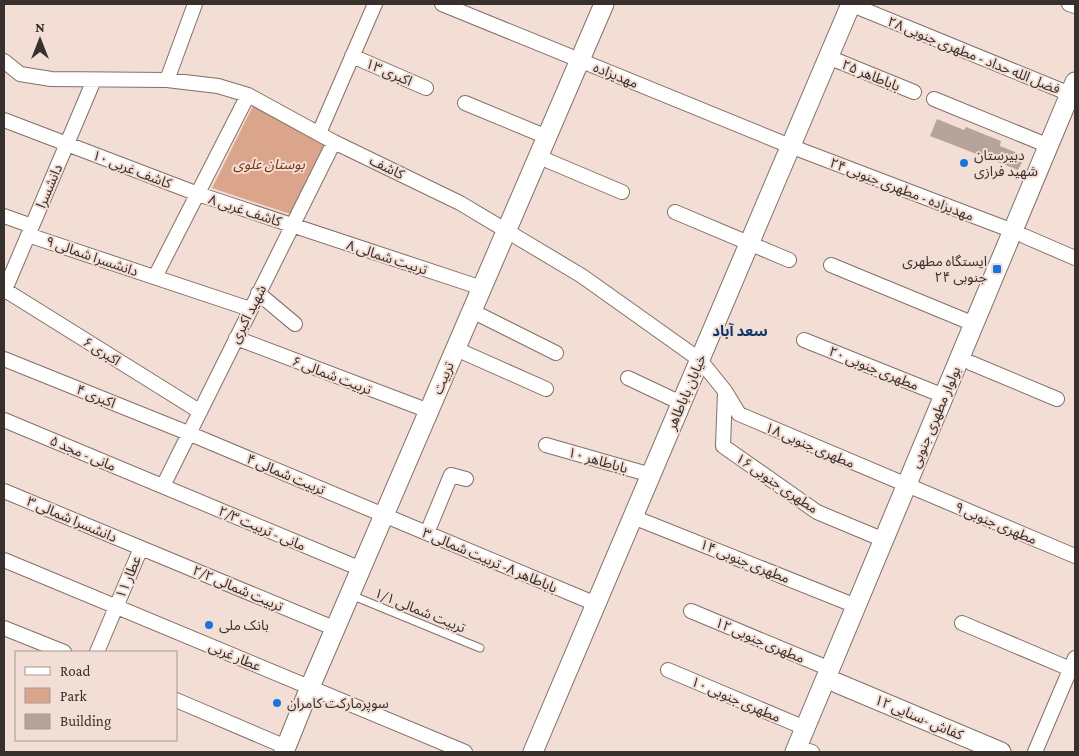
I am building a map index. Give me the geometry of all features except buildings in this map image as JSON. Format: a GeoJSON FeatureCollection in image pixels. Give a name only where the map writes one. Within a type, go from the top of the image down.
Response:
{"type":"FeatureCollection","features":[{"type":"Feature","properties":{"kind":"street"},"geometry":{"type":"LineString","coordinates":[[167,80],[195,4]]}},
{"type":"Feature","properties":{"kind":"street"},"geometry":{"type":"LineString","coordinates":[[319,134],[375,4]]}},
{"type":"Feature","properties":{"kind":"street","name":"مهدیزاده"},"geometry":{"type":"LineString","coordinates":[[442,4],[790,146]]}},
{"type":"Feature","properties":{"kind":"street","name":"تربیت"},"geometry":{"type":"LineString","coordinates":[[285,750],[310,687],[604,4]]}},
{"type":"Feature","properties":{"kind":"street","name":"خیابان باباطاهر"},"geometry":{"type":"LineString","coordinates":[[534,752],[850,4]]}},
{"type":"Feature","properties":{"kind":"street","name":"فضل الله حداد - مطهری جنوبی ۲۸"},"geometry":{"type":"LineString","coordinates":[[850,4],[1073,88]]}},
{"type":"Feature","properties":{"kind":"street"},"geometry":{"type":"LineString","coordinates":[[1069,4],[1075,6]]}},
{"type":"Feature","properties":{"kind":"street","name":"اکبری ۱۳"},"geometry":{"type":"LineString","coordinates":[[352,56],[426,88]]}},
{"type":"Feature","properties":{"kind":"street","name":"باباطاهر ۲۵"},"geometry":{"type":"LineString","coordinates":[[828,57],[914,92]]}},
{"type":"Feature","properties":{"kind":"street","name":"کاشف"},"geometry":{"type":"LineString","coordinates":[[4,61],[20,74],[51,79],[167,80],[218,86],[248,95],[334,142],[460,203],[582,276],[700,360],[726,391]]}},
{"type":"Feature","properties":{"kind":"street","name":"دانشسرا"},"geometry":{"type":"LineString","coordinates":[[4,291],[94,80]]}},
{"type":"Feature","properties":{"kind":"street","name":"بولوار مطهری جنوبی"},"geometry":{"type":"LineString","coordinates":[[806,752],[805,728],[833,676],[912,488],[971,363],[1019,234],[1049,146],[1073,88]]}},
{"type":"Feature","properties":{"kind":"street"},"geometry":{"type":"LineString","coordinates":[[248,95],[156,277],[250,309]]}},
{"type":"Feature","properties":{"kind":"street"},"geometry":{"type":"LineString","coordinates":[[934,99],[1049,146]]}},
{"type":"Feature","properties":{"kind":"street"},"geometry":{"type":"LineString","coordinates":[[465,103],[547,137]]}},
{"type":"Feature","properties":{"kind":"street","name":"بولوار مطهری جنوبی"},"geometry":{"type":"LineString","coordinates":[[806,752],[856,606],[884,540],[912,488],[944,396],[974,324],[1019,234],[1075,114]]}},
{"type":"Feature","properties":{"kind":"street","name":"کاشف غربی ۱۰"},"geometry":{"type":"LineString","coordinates":[[4,120],[198,194]]}},
{"type":"Feature","properties":{"kind":"street","name":"شهید اکبری"},"geometry":{"type":"LineString","coordinates":[[162,486],[334,142]]}},
{"type":"Feature","properties":{"kind":"street","name":"مهدیزاده - مطهری جنوبی ۲۴"},"geometry":{"type":"LineString","coordinates":[[790,146],[1019,234],[1075,258]]}},
{"type":"Feature","properties":{"kind":"street"},"geometry":{"type":"LineString","coordinates":[[539,157],[622,192]]}},
{"type":"Feature","properties":{"kind":"street","name":"کاشف غربی ۸"},"geometry":{"type":"LineString","coordinates":[[198,194],[292,226]]}},
{"type":"Feature","properties":{"kind":"street"},"geometry":{"type":"LineString","coordinates":[[675,212],[789,260]]}},
{"type":"Feature","properties":{"kind":"street","name":"دانشسرا شمالی ۹"},"geometry":{"type":"LineString","coordinates":[[4,216],[30,230],[156,277]]}},
{"type":"Feature","properties":{"kind":"street","name":"تربیت شمالی ۸"},"geometry":{"type":"LineString","coordinates":[[292,226],[482,288]]}},
{"type":"Feature","properties":{"kind":"street"},"geometry":{"type":"LineString","coordinates":[[831,265],[974,324]]}},
{"type":"Feature","properties":{"kind":"street","name":"اکبری ۶"},"geometry":{"type":"LineString","coordinates":[[4,291],[200,411]]}},
{"type":"Feature","properties":{"kind":"street"},"geometry":{"type":"LineString","coordinates":[[258,294],[295,324]]}},
{"type":"Feature","properties":{"kind":"street"},"geometry":{"type":"LineString","coordinates":[[472,311],[556,353]]}},
{"type":"Feature","properties":{"kind":"street","name":"تربیت شمالی ۶"},"geometry":{"type":"LineString","coordinates":[[236,338],[429,411]]}},
{"type":"Feature","properties":{"kind":"street","name":"مطهری جنوبی ۲۰"},"geometry":{"type":"LineString","coordinates":[[804,340],[944,396]]}},
{"type":"Feature","properties":{"kind":"street"},"geometry":{"type":"LineString","coordinates":[[456,349],[546,389]]}},
{"type":"Feature","properties":{"kind":"street","name":"اکبری ۴"},"geometry":{"type":"LineString","coordinates":[[4,359],[188,433]]}},
{"type":"Feature","properties":{"kind":"street"},"geometry":{"type":"LineString","coordinates":[[971,363],[1057,398]]}},
{"type":"Feature","properties":{"kind":"street"},"geometry":{"type":"LineString","coordinates":[[628,378],[682,403]]}},
{"type":"Feature","properties":{"kind":"street","name":"مطهری جنوبی ۱۸"},"geometry":{"type":"LineString","coordinates":[[726,391],[739,414],[912,488]]}},
{"type":"Feature","properties":{"kind":"street","name":"مطهری جنوبی ۱۶"},"geometry":{"type":"LineString","coordinates":[[726,391],[723,446],[817,512],[884,540]]}},
{"type":"Feature","properties":{"kind":"street","name":"مانی - مجد ۵"},"geometry":{"type":"LineString","coordinates":[[4,420],[162,486]]}},
{"type":"Feature","properties":{"kind":"street","name":"تربیت شمالی ۴"},"geometry":{"type":"LineString","coordinates":[[188,433],[384,515]]}},
{"type":"Feature","properties":{"kind":"street","name":"باباطاهر ۱۰"},"geometry":{"type":"LineString","coordinates":[[546,445],[651,475]]}},
{"type":"Feature","properties":{"kind":"street"},"geometry":{"type":"LineString","coordinates":[[426,533],[451,475],[466,479]]}},
{"type":"Feature","properties":{"kind":"street","name":"مانی - تربیت ۲/۳"},"geometry":{"type":"LineString","coordinates":[[162,486],[361,569]]}},
{"type":"Feature","properties":{"kind":"street","name":"مطهری جنوبی ۹"},"geometry":{"type":"LineString","coordinates":[[912,488],[1075,556]]}},
{"type":"Feature","properties":{"kind":"street","name":"دانشسرا شمالی ۳"},"geometry":{"type":"LineString","coordinates":[[4,491],[140,548]]}},
{"type":"Feature","properties":{"kind":"street","name":"باباطاهر ۸- تربیت شمالی ۳"},"geometry":{"type":"LineString","coordinates":[[384,515],[596,604]]}},
{"type":"Feature","properties":{"kind":"street","name":"مطهری جنوبی ۱۴"},"geometry":{"type":"LineString","coordinates":[[633,517],[856,606]]}},
{"type":"Feature","properties":{"kind":"street","name":"عطار ۱۱"},"geometry":{"type":"LineString","coordinates":[[97,651],[140,548]]}},
{"type":"Feature","properties":{"kind":"street","name":"تربیت شمالی ۲/۲"},"geometry":{"type":"LineString","coordinates":[[140,548],[336,629]]}},
{"type":"Feature","properties":{"kind":"street","name":"عطار غربی"},"geometry":{"type":"LineString","coordinates":[[4,560],[465,752]]}},
{"type":"Feature","properties":{"kind":"street","name":"مطهری جنوبی ۱۲"},"geometry":{"type":"LineString","coordinates":[[691,610],[833,676]]}},
{"type":"Feature","properties":{"kind":"street"},"geometry":{"type":"LineString","coordinates":[[962,623],[1074,666],[1035,752]]}},
{"type":"Feature","properties":{"kind":"street"},"geometry":{"type":"LineString","coordinates":[[4,628],[62,651]]}},
{"type":"Feature","properties":{"kind":"street","name":"مطهری جنوبی ۱۰"},"geometry":{"type":"LineString","coordinates":[[668,670],[805,728]]}},
{"type":"Feature","properties":{"kind":"street","name":"کفاش -سنایی ۱۲"},"geometry":{"type":"LineString","coordinates":[[833,676],[1001,752]]}},
{"type":"Feature","properties":{"kind":"street"},"geometry":{"type":"LineString","coordinates":[[178,701],[285,750]]}},
{"type":"Feature","properties":{"kind":"lane","name":"تربیت شمالی ۱/۱"},"geometry":{"type":"LineString","coordinates":[[350,595],[480,648]]}},
{"type":"Feature","properties":{"kind":"green space","name":"بوستان علوی"},"geometry":{"type":"Polygon","coordinates":[[[253,106],[324,145],[290,214],[212,188],[253,106]]]}},
{"type":"Feature","properties":{"kind":"place","name":"دبیرستان شهید فرازی"},"geometry":{"type":"Point","coordinates":[964,163]}},
{"type":"Feature","properties":{"kind":"place","name":"ایستگاه مطهری جنوبی ۲۴"},"geometry":{"type":"Point","coordinates":[997,269]}},
{"type":"Feature","properties":{"kind":"place","name":"بانک ملی"},"geometry":{"type":"Point","coordinates":[209,625]}},
{"type":"Feature","properties":{"kind":"place","name":"سوپرمارکت کامران"},"geometry":{"type":"Point","coordinates":[277,703]}},
{"type":"Feature","properties":{"kind":"district","name":"سعد آباد"},"geometry":{"type":"Point","coordinates":[740,331]}}]}
